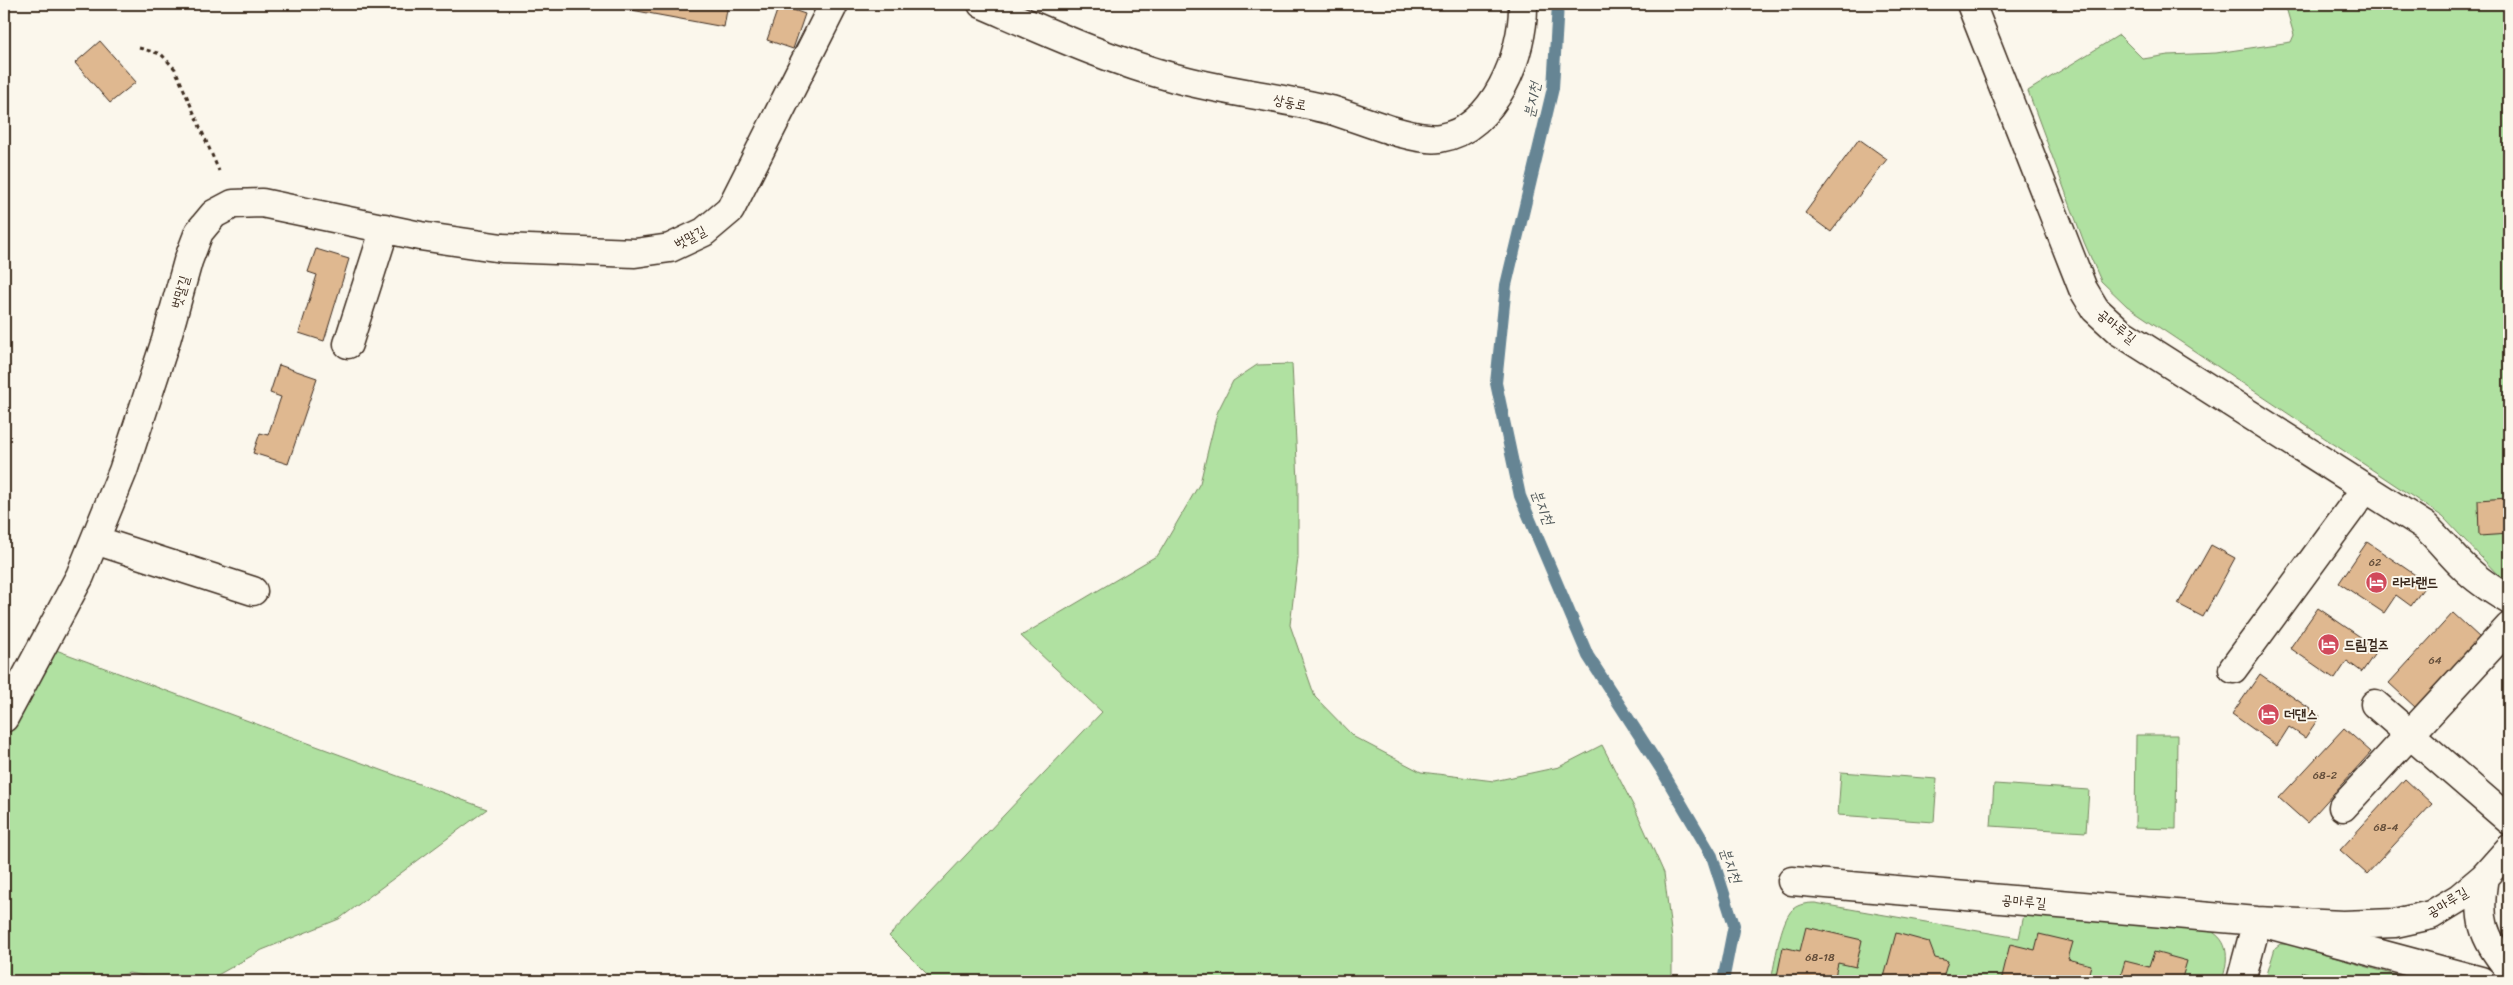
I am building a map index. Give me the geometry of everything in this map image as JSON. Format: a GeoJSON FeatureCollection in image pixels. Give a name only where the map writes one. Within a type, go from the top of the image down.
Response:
{"type":"FeatureCollection","features":[{"type":"Feature","properties":{"kind":"street","name":"벗말길"},"geometry":{"type":"LineString","coordinates":[[4,718],[80,576],[95,540],[123,471],[199,232],[214,214],[233,204],[262,203],[420,236],[502,248],[636,253],[670,248],[704,232],[730,210],[834,4]]}},
{"type":"Feature","properties":{"kind":"street","name":"상동로"},"geometry":{"type":"LineString","coordinates":[[982,4],[1112,58],[1176,78],[1330,110],[1411,135],[1439,138],[1462,131],[1479,118],[1494,101],[1507,79],[1515,52],[1523,4]]}},
{"type":"Feature","properties":{"kind":"street","name":"공마루길"},"geometry":{"type":"LineString","coordinates":[[1971,4],[2083,289],[2095,309],[2120,332],[2426,526],[2448,547],[2465,568],[2490,589],[2509,600]]}},
{"type":"Feature","properties":{"kind":"street"},"geometry":{"type":"LineString","coordinates":[[348,344],[385,228]]}},
{"type":"Feature","properties":{"kind":"street"},"geometry":{"type":"LineString","coordinates":[[2233,670],[2366,488]]}},
{"type":"Feature","properties":{"kind":"street"},"geometry":{"type":"LineString","coordinates":[[95,540],[253,591]]}},
{"type":"Feature","properties":{"kind":"street"},"geometry":{"type":"LineString","coordinates":[[2344,807],[2509,627]]}},
{"type":"Feature","properties":{"kind":"street"},"geometry":{"type":"LineString","coordinates":[[2375,704],[2509,820]]}},
{"type":"Feature","properties":{"kind":"street","name":"공마루길"},"geometry":{"type":"LineString","coordinates":[[1792,881],[2257,921],[2343,925],[2395,923],[2431,914],[2459,898],[2484,876],[2509,849]]}},
{"type":"Feature","properties":{"kind":"street","name":"공마루길"},"geometry":{"type":"LineString","coordinates":[[2484,876],[2480,904],[2484,929],[2494,952],[2509,969]]}},
{"type":"Feature","properties":{"kind":"street"},"geometry":{"type":"LineString","coordinates":[[2241,981],[2257,921]]}},
{"type":"Feature","properties":{"kind":"street","name":"공마루길"},"geometry":{"type":"LineString","coordinates":[[2257,921],[2481,981]]}},
{"type":"Feature","properties":{"kind":"path"},"geometry":{"type":"LineString","coordinates":[[139,48],[161,54],[175,69],[233,204]]}},
{"type":"Feature","properties":{"kind":"green space"},"geometry":{"type":"Polygon","coordinates":[[[2285,4],[2509,4],[2509,582],[2499,576],[2443,517],[2127,306],[2101,281],[2084,242],[2028,91],[2119,35],[2143,59],[2168,55],[2216,53],[2291,42],[2294,35],[2285,4]]]}},
{"type":"Feature","properties":{"kind":"green space"},"geometry":{"type":"Polygon","coordinates":[[[1292,364],[1298,481],[1298,558],[1290,625],[1315,697],[1354,737],[1421,772],[1494,781],[1559,767],[1602,745],[1636,811],[1664,873],[1672,939],[1672,981],[934,981],[889,936],[1102,712],[1021,636],[1158,555],[1200,483],[1217,413],[1233,381],[1257,365],[1292,364]]]}},
{"type":"Feature","properties":{"kind":"green space"},"geometry":{"type":"Polygon","coordinates":[[[56,650],[487,809],[339,919],[262,950],[207,981],[169,981],[129,973],[103,981],[4,981],[4,742],[56,650]]]}},
{"type":"Feature","properties":{"kind":"green space"},"geometry":{"type":"Polygon","coordinates":[[[2136,735],[2177,735],[2176,829],[2135,828],[2136,735]]]}},
{"type":"Feature","properties":{"kind":"green space"},"geometry":{"type":"Polygon","coordinates":[[[1841,772],[1937,779],[1934,822],[1838,815],[1841,772]]]}},
{"type":"Feature","properties":{"kind":"green space"},"geometry":{"type":"Polygon","coordinates":[[[1994,784],[2089,790],[2086,832],[1991,826],[1994,784]]]}},
{"type":"Feature","properties":{"kind":"green space"},"geometry":{"type":"Polygon","coordinates":[[[1815,903],[2019,938],[2024,915],[2209,930],[2221,940],[2224,946],[2226,966],[2222,981],[1771,981],[1781,932],[1788,915],[1798,906],[1815,903]]]}},
{"type":"Feature","properties":{"kind":"green space"},"geometry":{"type":"Polygon","coordinates":[[[2280,944],[2288,944],[2416,981],[2265,981],[2275,948],[2280,944]]]}},
{"type":"Feature","properties":{"kind":"building"},"geometry":{"type":"Polygon","coordinates":[[[599,4],[728,4],[724,27],[599,4]]]}},
{"type":"Feature","properties":{"kind":"building"},"geometry":{"type":"Polygon","coordinates":[[[779,5],[805,14],[793,49],[767,40],[779,5]]]}},
{"type":"Feature","properties":{"kind":"building"},"geometry":{"type":"Polygon","coordinates":[[[100,41],[136,82],[110,103],[75,63],[100,41]]]}},
{"type":"Feature","properties":{"kind":"building"},"geometry":{"type":"Polygon","coordinates":[[[1859,139],[1887,159],[1831,232],[1805,213],[1859,139]]]}},
{"type":"Feature","properties":{"kind":"building"},"geometry":{"type":"Polygon","coordinates":[[[316,249],[349,259],[324,341],[299,333],[317,275],[308,272],[316,249]]]}},
{"type":"Feature","properties":{"kind":"building"},"geometry":{"type":"Polygon","coordinates":[[[279,365],[317,378],[288,464],[253,453],[260,433],[268,435],[281,397],[270,393],[279,365]]]}},
{"type":"Feature","properties":{"kind":"building"},"geometry":{"type":"Polygon","coordinates":[[[2508,498],[2509,534],[2479,536],[2478,500],[2508,498]]]}},
{"type":"Feature","properties":{"kind":"building"},"geometry":{"type":"Polygon","coordinates":[[[2367,542],[2427,583],[2411,606],[2396,595],[2384,613],[2339,583],[2367,542]]]}},
{"type":"Feature","properties":{"kind":"building"},"geometry":{"type":"Polygon","coordinates":[[[2211,545],[2235,558],[2203,617],[2178,604],[2211,545]]]}},
{"type":"Feature","properties":{"kind":"building"},"geometry":{"type":"Polygon","coordinates":[[[2318,608],[2378,649],[2362,672],[2347,661],[2335,679],[2290,648],[2318,608]]]}},
{"type":"Feature","properties":{"kind":"building"},"geometry":{"type":"Polygon","coordinates":[[[2453,613],[2480,638],[2416,708],[2389,683],[2453,613]]]}},
{"type":"Feature","properties":{"kind":"building"},"geometry":{"type":"Polygon","coordinates":[[[2260,674],[2320,716],[2305,738],[2289,727],[2277,746],[2232,714],[2260,674]]]}},
{"type":"Feature","properties":{"kind":"building"},"geometry":{"type":"Polygon","coordinates":[[[2344,728],[2371,752],[2307,823],[2279,798],[2344,728]]]}},
{"type":"Feature","properties":{"kind":"building"},"geometry":{"type":"Polygon","coordinates":[[[2405,779],[2432,804],[2367,874],[2340,850],[2405,779]]]}},
{"type":"Feature","properties":{"kind":"building"},"geometry":{"type":"Polygon","coordinates":[[[1806,927],[1862,940],[1856,967],[1838,963],[1834,981],[1776,981],[1783,947],[1800,951],[1806,927]]]}},
{"type":"Feature","properties":{"kind":"building"},"geometry":{"type":"Polygon","coordinates":[[[1896,933],[1929,942],[1935,958],[1948,961],[1942,981],[1883,981],[1896,933]]]}},
{"type":"Feature","properties":{"kind":"building"},"geometry":{"type":"Polygon","coordinates":[[[2039,934],[2073,942],[2068,959],[2091,965],[2087,981],[2001,981],[2010,944],[2035,950],[2039,934]]]}},
{"type":"Feature","properties":{"kind":"building"},"geometry":{"type":"Polygon","coordinates":[[[2154,952],[2187,961],[2182,978],[2192,981],[2119,981],[2125,961],[2149,967],[2154,952]]]}},
{"type":"Feature","properties":{"kind":"building"},"geometry":{"type":"Polygon","coordinates":[[[2303,972],[2335,981],[2301,981],[2303,972]]]}},
{"type":"Feature","properties":{"kind":"waterway","name":"분지천"},"geometry":{"type":"LineString","coordinates":[[1558,4],[1553,88],[1506,285],[1496,383],[1520,496],[1588,656],[1661,769],[1712,856],[1734,925],[1723,981]]}},
{"type":"Feature","properties":{"kind":"place","name":"라라랜드"},"geometry":{"type":"Point","coordinates":[2377,582]}},
{"type":"Feature","properties":{"kind":"place","name":"드림걸즈"},"geometry":{"type":"Point","coordinates":[2328,644]}},
{"type":"Feature","properties":{"kind":"place","name":"더댄스"},"geometry":{"type":"Point","coordinates":[2268,714]}}]}
